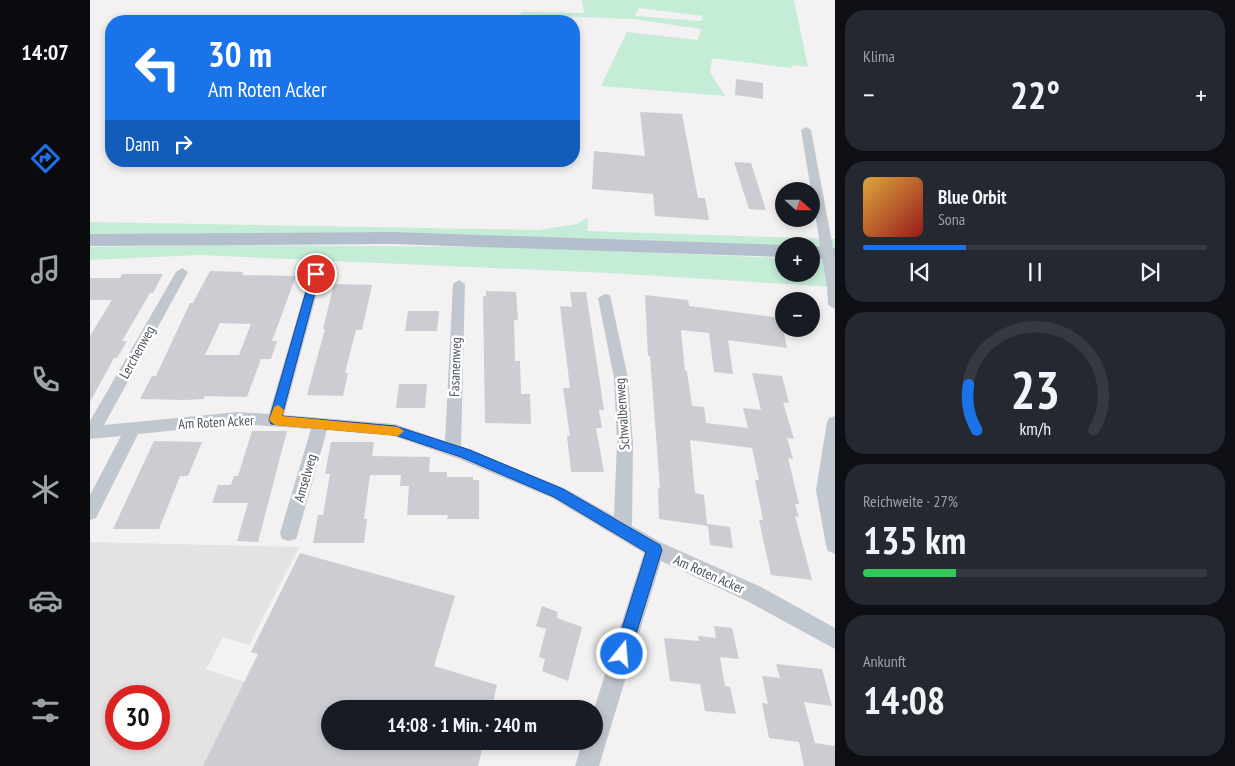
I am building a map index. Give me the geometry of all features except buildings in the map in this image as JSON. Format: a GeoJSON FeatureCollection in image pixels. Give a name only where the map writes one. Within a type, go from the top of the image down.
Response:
{"type":"FeatureCollection","features":[{"type":"Feature","properties":{"kind":"main road"},"geometry":{"type":"LineString","coordinates":[[90,240],[393,238],[600,243],[775,251]]}},
{"type":"Feature","properties":{"kind":"main road"},"geometry":{"type":"LineString","coordinates":[[820,253],[835,254]]}},
{"type":"Feature","properties":{"kind":"street"},"geometry":{"type":"LineString","coordinates":[[806,130],[835,305]]}},
{"type":"Feature","properties":{"kind":"street","name":"Lerchenweg"},"geometry":{"type":"LineString","coordinates":[[91,432],[182,272]]}},
{"type":"Feature","properties":{"kind":"street"},"geometry":{"type":"LineString","coordinates":[[275,420],[316,274]]}},
{"type":"Feature","properties":{"kind":"street","name":"Fasanenweg"},"geometry":{"type":"LineString","coordinates":[[453,450],[459,284]]}},
{"type":"Feature","properties":{"kind":"street","name":"Schwalbenweg"},"geometry":{"type":"LineString","coordinates":[[604,298],[621,387],[625,443],[623,531]]}},
{"type":"Feature","properties":{"kind":"street","name":"Am Roten Acker"},"geometry":{"type":"LineString","coordinates":[[91,432],[238,418],[395,430],[453,450],[558,493],[654,550],[754,594],[835,638]]}},
{"type":"Feature","properties":{"kind":"street"},"geometry":{"type":"LineString","coordinates":[[835,422],[825,490],[835,544]]}},
{"type":"Feature","properties":{"kind":"street","name":"Amselweg"},"geometry":{"type":"LineString","coordinates":[[289,533],[322,423]]}},
{"type":"Feature","properties":{"kind":"street"},"geometry":{"type":"LineString","coordinates":[[90,512],[134,427]]}},
{"type":"Feature","properties":{"kind":"street"},"geometry":{"type":"LineString","coordinates":[[587,766],[654,550]]}},
{"type":"Feature","properties":{"kind":"shaded area"},"geometry":{"type":"Polygon","coordinates":[[[90,542],[299,547],[249,645],[223,637],[206,669],[244,682],[321,735],[321,750],[365,750],[426,766],[90,766],[90,542]]]}},
{"type":"Feature","properties":{"kind":"green space"},"geometry":{"type":"Polygon","coordinates":[[[582,0],[794,0],[808,67],[792,65],[792,68],[712,58],[710,72],[725,96],[601,86],[627,32],[698,40],[701,29],[633,19],[580,17],[580,15],[520,15],[522,12],[584,13],[582,0]],[[639,8],[635,16],[701,21],[703,16],[639,8]]]}},
{"type":"Feature","properties":{"kind":"green space"},"geometry":{"type":"Polygon","coordinates":[[[588,218],[587,231],[775,237],[775,246],[538,237],[90,236],[90,222],[538,230],[577,224],[588,218]]]}},
{"type":"Feature","properties":{"kind":"green space"},"geometry":{"type":"Polygon","coordinates":[[[820,239],[835,239],[835,248],[820,247],[820,239]]]}},
{"type":"Feature","properties":{"kind":"green space"},"geometry":{"type":"Polygon","coordinates":[[[209,245],[512,247],[775,258],[775,282],[820,282],[820,259],[835,260],[835,287],[609,273],[199,255],[90,260],[90,247],[209,245]]]}},
{"type":"Feature","properties":{"kind":"slow traffic"},"geometry":{"type":"LineString","coordinates":[[278,410],[275,420],[398,431]]}},
{"type":"Feature","properties":{"kind":"route"},"geometry":{"type":"LineString","coordinates":[[316,274],[275,420],[395,430],[465,454],[558,493],[654,550],[622,654]]}}]}
